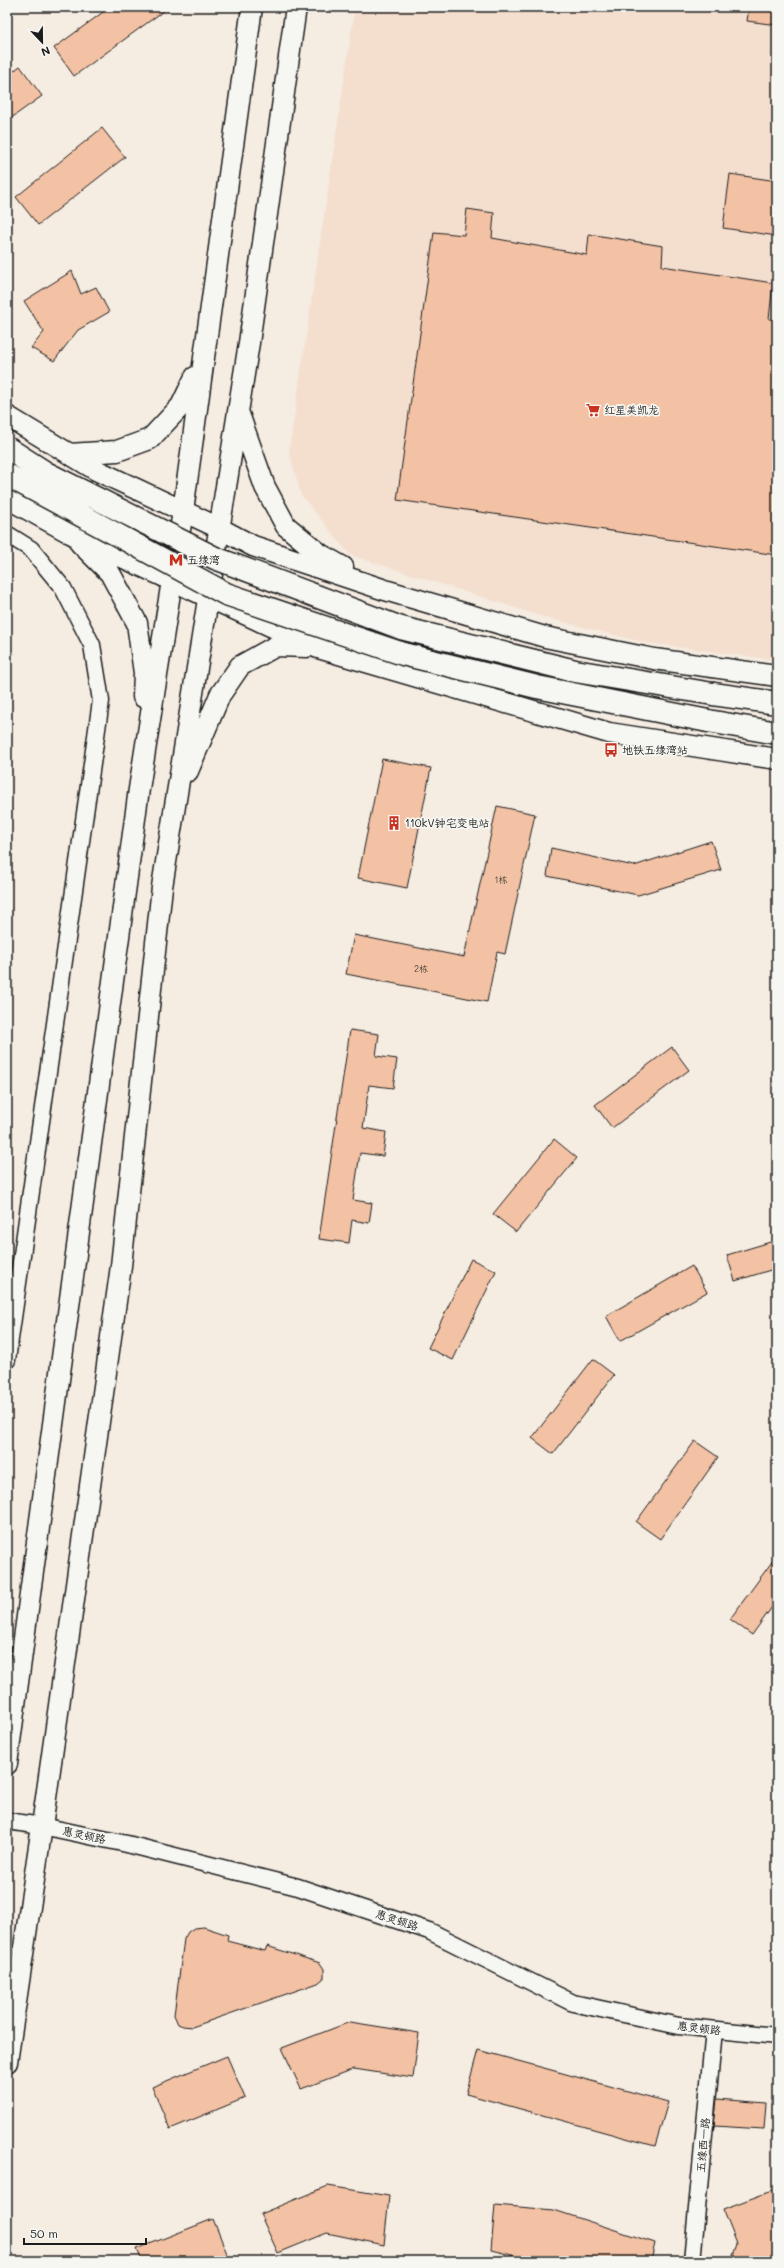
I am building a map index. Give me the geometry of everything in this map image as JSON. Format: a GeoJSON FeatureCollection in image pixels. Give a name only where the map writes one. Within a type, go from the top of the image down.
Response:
{"type":"FeatureCollection","features":[{"type":"Feature","properties":{"kind":"highway"},"geometry":{"type":"LineString","coordinates":[[7,448],[46,473],[214,558],[401,628],[575,671],[777,703]]}},
{"type":"Feature","properties":{"kind":"highway"},"geometry":{"type":"LineString","coordinates":[[7,475],[226,594],[403,654],[537,688],[777,733]]}},
{"type":"Feature","properties":{"kind":"main road"},"geometry":{"type":"LineString","coordinates":[[7,1764],[139,789],[183,511],[252,7]]}},
{"type":"Feature","properties":{"kind":"main road"},"geometry":{"type":"LineString","coordinates":[[7,2062],[42,1826],[120,1266],[162,887],[174,806],[210,598],[219,528],[249,343],[296,7]]}},
{"type":"Feature","properties":{"kind":"main road"},"geometry":{"type":"LineString","coordinates":[[69,454],[117,451],[150,438],[181,406],[204,359]]}},
{"type":"Feature","properties":{"kind":"main road"},"geometry":{"type":"LineString","coordinates":[[238,411],[265,487],[286,526],[320,554],[385,590]]}},
{"type":"Feature","properties":{"kind":"main road"},"geometry":{"type":"LineString","coordinates":[[7,416],[96,470],[254,546],[385,590],[545,637],[654,659],[777,676]]}},
{"type":"Feature","properties":{"kind":"main road"},"geometry":{"type":"LineString","coordinates":[[7,498],[70,533],[318,648],[609,733],[777,759]]}},
{"type":"Feature","properties":{"kind":"main road"},"geometry":{"type":"LineString","coordinates":[[70,533],[110,573],[137,623],[144,673],[139,789]]}},
{"type":"Feature","properties":{"kind":"main road"},"geometry":{"type":"LineString","coordinates":[[174,806],[220,695],[240,666],[276,646],[318,648]]}},
{"type":"Feature","properties":{"kind":"street"},"geometry":{"type":"LineString","coordinates":[[7,534],[31,549],[63,588],[92,644],[101,701],[7,1360]]}},
{"type":"Feature","properties":{"kind":"street","name":"惠灵顿路"},"geometry":{"type":"LineString","coordinates":[[7,1822],[42,1826],[128,1844],[298,1887],[429,1931],[573,2003],[679,2026],[777,2036]]}},
{"type":"Feature","properties":{"kind":"street","name":"五缘西一路"},"geometry":{"type":"LineString","coordinates":[[692,2261],[714,2030]]}},
{"type":"Feature","properties":{"kind":"shaded area"},"geometry":{"type":"Polygon","coordinates":[[[355,7],[777,7],[777,660],[646,643],[550,619],[350,555],[301,495],[289,451],[355,7]]]}},
{"type":"Feature","properties":{"kind":"building"},"geometry":{"type":"Polygon","coordinates":[[[110,7],[169,7],[74,76],[54,48],[110,7]]]}},
{"type":"Feature","properties":{"kind":"building"},"geometry":{"type":"Polygon","coordinates":[[[749,7],[777,7],[777,25],[747,21],[749,7]]]}},
{"type":"Feature","properties":{"kind":"building"},"geometry":{"type":"Polygon","coordinates":[[[20,66],[42,96],[7,121],[7,76],[20,66]]]}},
{"type":"Feature","properties":{"kind":"building"},"geometry":{"type":"Polygon","coordinates":[[[102,128],[125,157],[38,225],[16,197],[102,128]]]}},
{"type":"Feature","properties":{"kind":"building"},"geometry":{"type":"Polygon","coordinates":[[[730,174],[777,181],[777,236],[723,228],[730,174]]]}},
{"type":"Feature","properties":{"kind":"building","name":"红星美凯龙"},"geometry":{"type":"Polygon","coordinates":[[[467,209],[494,213],[492,238],[587,255],[589,234],[663,246],[662,266],[773,283],[769,319],[777,320],[777,555],[397,500],[434,232],[464,235],[467,209]]]}},
{"type":"Feature","properties":{"kind":"building"},"geometry":{"type":"Polygon","coordinates":[[[72,271],[81,294],[96,287],[109,312],[78,330],[54,361],[31,348],[44,332],[24,301],[72,271]]]}},
{"type":"Feature","properties":{"kind":"building","name":"110kV钟宅变电站"},"geometry":{"type":"Polygon","coordinates":[[[382,759],[431,768],[407,888],[358,878],[382,759]]]}},
{"type":"Feature","properties":{"kind":"building"},"geometry":{"type":"Polygon","coordinates":[[[497,806],[535,814],[505,954],[497,952],[487,1002],[346,974],[354,935],[464,957],[497,806]]]}},
{"type":"Feature","properties":{"kind":"building"},"geometry":{"type":"Polygon","coordinates":[[[711,841],[721,870],[638,895],[547,876],[551,848],[634,866],[711,841]]]}},
{"type":"Feature","properties":{"kind":"building"},"geometry":{"type":"Polygon","coordinates":[[[350,1030],[379,1034],[376,1056],[397,1059],[393,1088],[369,1085],[363,1128],[386,1132],[383,1156],[360,1153],[353,1200],[372,1203],[369,1223],[352,1220],[349,1243],[319,1239],[350,1030]]]}},
{"type":"Feature","properties":{"kind":"building"},"geometry":{"type":"Polygon","coordinates":[[[672,1047],[689,1070],[612,1128],[595,1105],[672,1047]]]}},
{"type":"Feature","properties":{"kind":"building"},"geometry":{"type":"Polygon","coordinates":[[[554,1139],[577,1158],[516,1232],[493,1214],[554,1139]]]}},
{"type":"Feature","properties":{"kind":"building"},"geometry":{"type":"Polygon","coordinates":[[[777,1240],[777,1268],[735,1281],[727,1255],[777,1240]]]}},
{"type":"Feature","properties":{"kind":"building"},"geometry":{"type":"Polygon","coordinates":[[[471,1259],[496,1271],[453,1360],[428,1348],[471,1259]]]}},
{"type":"Feature","properties":{"kind":"building"},"geometry":{"type":"Polygon","coordinates":[[[692,1266],[707,1292],[620,1341],[606,1316],[692,1266]]]}},
{"type":"Feature","properties":{"kind":"building"},"geometry":{"type":"Polygon","coordinates":[[[593,1359],[614,1375],[553,1454],[532,1438],[593,1359]]]}},
{"type":"Feature","properties":{"kind":"building"},"geometry":{"type":"Polygon","coordinates":[[[695,1441],[718,1457],[660,1539],[636,1522],[695,1441]]]}},
{"type":"Feature","properties":{"kind":"building"},"geometry":{"type":"Polygon","coordinates":[[[777,1555],[777,1600],[752,1635],[730,1619],[777,1555]]]}},
{"type":"Feature","properties":{"kind":"building"},"geometry":{"type":"Polygon","coordinates":[[[204,1927],[228,1935],[227,1941],[265,1951],[267,1946],[320,1963],[324,1969],[324,1978],[318,1983],[192,2027],[178,2024],[174,2015],[184,1939],[188,1932],[194,1928],[204,1927]]]}},
{"type":"Feature","properties":{"kind":"building"},"geometry":{"type":"Polygon","coordinates":[[[350,2022],[419,2033],[413,2078],[354,2069],[301,2089],[282,2048],[350,2022]]]}},
{"type":"Feature","properties":{"kind":"building"},"geometry":{"type":"Polygon","coordinates":[[[478,2050],[668,2102],[655,2146],[466,2094],[478,2050]]]}},
{"type":"Feature","properties":{"kind":"building"},"geometry":{"type":"Polygon","coordinates":[[[227,2056],[245,2098],[170,2129],[152,2087],[227,2056]]]}},
{"type":"Feature","properties":{"kind":"building"},"geometry":{"type":"Polygon","coordinates":[[[717,2099],[766,2103],[764,2129],[714,2126],[717,2099]]]}},
{"type":"Feature","properties":{"kind":"building"},"geometry":{"type":"Polygon","coordinates":[[[328,2186],[389,2196],[384,2245],[327,2233],[278,2253],[260,2214],[328,2186]]]}},
{"type":"Feature","properties":{"kind":"building"},"geometry":{"type":"Polygon","coordinates":[[[777,2189],[777,2257],[773,2258],[773,2261],[731,2261],[737,2244],[723,2209],[777,2189]]]}},
{"type":"Feature","properties":{"kind":"building"},"geometry":{"type":"Polygon","coordinates":[[[495,2205],[554,2210],[655,2243],[651,2261],[603,2261],[586,2256],[585,2261],[536,2261],[491,2250],[495,2205]]]}},
{"type":"Feature","properties":{"kind":"building"},"geometry":{"type":"Polygon","coordinates":[[[213,2219],[230,2261],[142,2261],[137,2249],[213,2219]]]}},
{"type":"Feature","properties":{"kind":"place","name":"红星美凯龙"},"geometry":{"type":"Point","coordinates":[593,410]}},
{"type":"Feature","properties":{"kind":"place","name":"五缘湾"},"geometry":{"type":"Point","coordinates":[176,560]}},
{"type":"Feature","properties":{"kind":"place","name":"地铁五缘湾站"},"geometry":{"type":"Point","coordinates":[611,750]}},
{"type":"Feature","properties":{"kind":"place","name":"110kV钟宅变电站"},"geometry":{"type":"Point","coordinates":[394,823]}}]}
